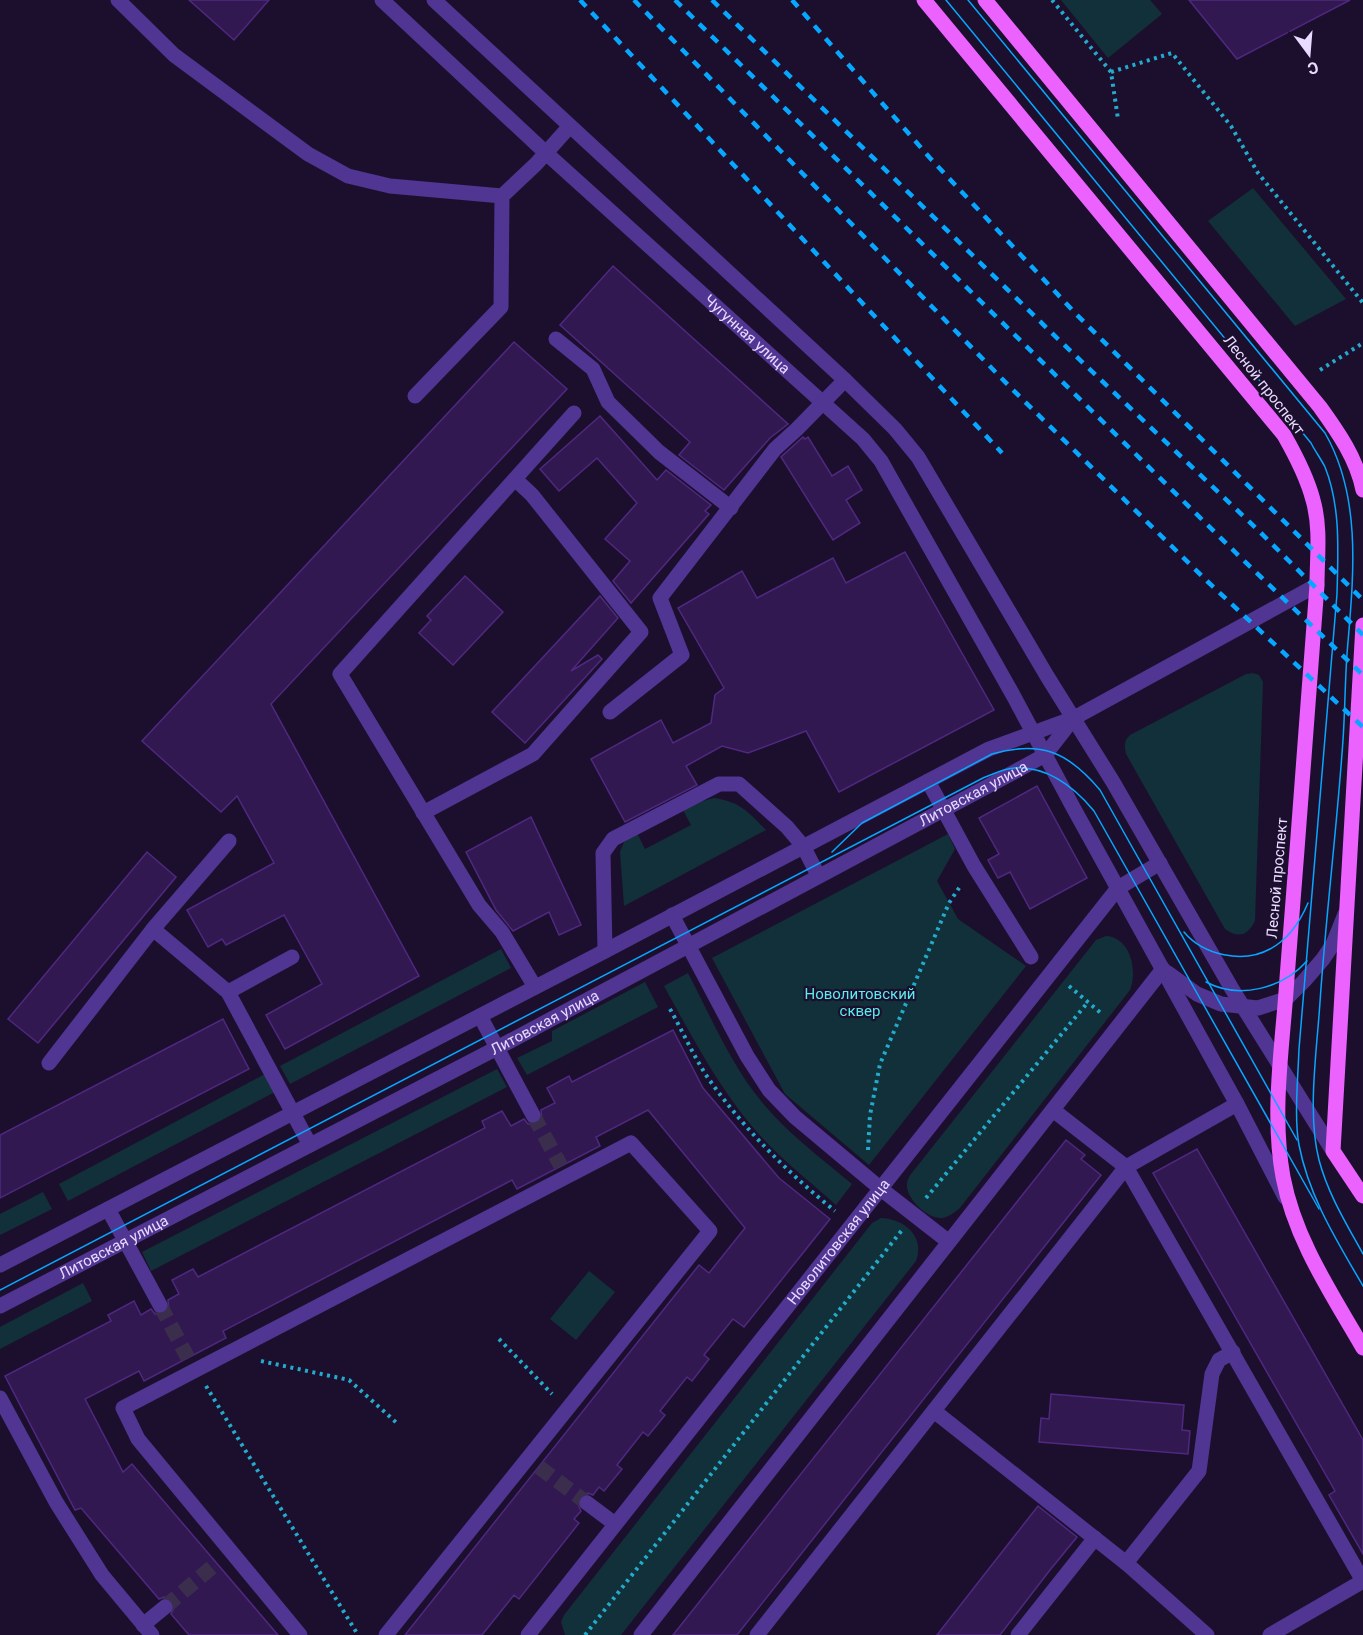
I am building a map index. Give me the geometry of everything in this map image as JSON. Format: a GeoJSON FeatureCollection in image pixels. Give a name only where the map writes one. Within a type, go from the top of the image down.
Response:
{"type":"FeatureCollection","features":[{"type":"Feature","properties":{"kind":"main road","name":"Лесной проспект"},"geometry":{"type":"LineString","coordinates":[[924,0],[1284,435],[1302,469],[1314,501],[1318,529],[1317,585],[1281,1069],[1278,1138],[1283,1177],[1297,1227],[1363,1348]]}},
{"type":"Feature","properties":{"kind":"main road","name":"Лесной проспект"},"geometry":{"type":"LineString","coordinates":[[985,0],[1320,407],[1349,452],[1362,483]]}},
{"type":"Feature","properties":{"kind":"main road"},"geometry":{"type":"LineString","coordinates":[[1363,625],[1334,1151],[1363,1196]]}},
{"type":"Feature","properties":{"kind":"street"},"geometry":{"type":"LineString","coordinates":[[117,0],[174,55],[308,154],[348,176],[390,186],[502,196]]}},
{"type":"Feature","properties":{"kind":"street","name":"Чугунная улица"},"geometry":{"type":"LineString","coordinates":[[382,0],[546,153],[863,439],[891,476],[1033,733]]}},
{"type":"Feature","properties":{"kind":"street"},"geometry":{"type":"LineString","coordinates":[[434,0],[844,380],[895,429],[918,457],[1161,863],[1209,951],[1334,1151]]}},
{"type":"Feature","properties":{"kind":"street"},"geometry":{"type":"LineString","coordinates":[[415,396],[501,307],[502,196],[570,126]]}},
{"type":"Feature","properties":{"kind":"street"},"geometry":{"type":"LineString","coordinates":[[556,339],[593,369],[608,402],[659,452],[731,508]]}},
{"type":"Feature","properties":{"kind":"street"},"geometry":{"type":"LineString","coordinates":[[610,712],[682,655],[660,598],[775,449],[824,403],[844,380]]}},
{"type":"Feature","properties":{"kind":"street"},"geometry":{"type":"LineString","coordinates":[[534,987],[502,932],[479,905],[340,674],[574,413]]}},
{"type":"Feature","properties":{"kind":"street"},"geometry":{"type":"LineString","coordinates":[[423,813],[533,754],[641,632],[532,495],[515,479]]}},
{"type":"Feature","properties":{"kind":"street","name":"Литовская улица"},"geometry":{"type":"LineString","coordinates":[[0,1265],[989,749],[1074,718],[1317,585]]}},
{"type":"Feature","properties":{"kind":"street","name":"Литовская улица"},"geometry":{"type":"LineString","coordinates":[[0,1306],[497,1048],[1045,755],[1074,718]]}},
{"type":"Feature","properties":{"kind":"street","name":"Лесной проспект"},"geometry":{"type":"LineString","coordinates":[[1033,733],[1237,1104],[1291,1208]]}},
{"type":"Feature","properties":{"kind":"street"},"geometry":{"type":"LineString","coordinates":[[927,781],[974,866],[1031,957]]}},
{"type":"Feature","properties":{"kind":"street"},"geometry":{"type":"LineString","coordinates":[[605,951],[603,853],[613,839],[719,784],[739,784],[787,827],[803,846],[818,875]]}},
{"type":"Feature","properties":{"kind":"street"},"geometry":{"type":"LineString","coordinates":[[49,1063],[153,929],[229,841]]}},
{"type":"Feature","properties":{"kind":"street","name":"Новолитовская улица"},"geometry":{"type":"LineString","coordinates":[[533,1633],[615,1524],[1118,888],[1161,863]]}},
{"type":"Feature","properties":{"kind":"street"},"geometry":{"type":"LineString","coordinates":[[641,1635],[1163,969],[1197,994],[1221,1004],[1258,1008],[1286,999],[1323,959],[1333,944],[1346,913]]}},
{"type":"Feature","properties":{"kind":"street"},"geometry":{"type":"LineString","coordinates":[[672,915],[747,1056],[770,1090],[795,1117],[866,1177],[949,1242]]}},
{"type":"Feature","properties":{"kind":"street"},"geometry":{"type":"LineString","coordinates":[[153,929],[228,992],[310,1144]]}},
{"type":"Feature","properties":{"kind":"street"},"geometry":{"type":"LineString","coordinates":[[228,992],[292,957]]}},
{"type":"Feature","properties":{"kind":"street"},"geometry":{"type":"LineString","coordinates":[[480,1016],[533,1114]]}},
{"type":"Feature","properties":{"kind":"street"},"geometry":{"type":"LineString","coordinates":[[757,1635],[1126,1167],[1237,1104]]}},
{"type":"Feature","properties":{"kind":"street"},"geometry":{"type":"LineString","coordinates":[[1053,1110],[1126,1167],[1363,1581],[1270,1635]]}},
{"type":"Feature","properties":{"kind":"street"},"geometry":{"type":"LineString","coordinates":[[300,1635],[138,1439],[123,1408],[192,1364],[228,1354],[631,1143],[710,1231],[567,1409],[533,1463],[386,1635]]}},
{"type":"Feature","properties":{"kind":"street"},"geometry":{"type":"LineString","coordinates":[[108,1209],[160,1305]]}},
{"type":"Feature","properties":{"kind":"street"},"geometry":{"type":"LineString","coordinates":[[1126,1563],[1199,1471],[1212,1374],[1220,1360],[1233,1352]]}},
{"type":"Feature","properties":{"kind":"street"},"geometry":{"type":"LineString","coordinates":[[0,1398],[56,1502],[102,1575],[148,1630],[165,1607]]}},
{"type":"Feature","properties":{"kind":"street"},"geometry":{"type":"LineString","coordinates":[[934,1412],[1126,1563],[1207,1635]]}},
{"type":"Feature","properties":{"kind":"street"},"geometry":{"type":"LineString","coordinates":[[587,1503],[615,1524]]}},
{"type":"Feature","properties":{"kind":"street"},"geometry":{"type":"LineString","coordinates":[[1018,1635],[1095,1538]]}},
{"type":"Feature","properties":{"kind":"path"},"geometry":{"type":"LineString","coordinates":[[1052,0],[1111,72],[1118,119]]}},
{"type":"Feature","properties":{"kind":"path"},"geometry":{"type":"LineString","coordinates":[[1111,72],[1172,53],[1232,126],[1258,173],[1363,303]]}},
{"type":"Feature","properties":{"kind":"path"},"geometry":{"type":"LineString","coordinates":[[1320,370],[1363,343]]}},
{"type":"Feature","properties":{"kind":"path"},"geometry":{"type":"LineString","coordinates":[[866,1177],[870,1115],[880,1064],[949,903],[974,866]]}},
{"type":"Feature","properties":{"kind":"path"},"geometry":{"type":"LineString","coordinates":[[1063,982],[1108,1018]]}},
{"type":"Feature","properties":{"kind":"path"},"geometry":{"type":"LineString","coordinates":[[920,1206],[1088,1002]]}},
{"type":"Feature","properties":{"kind":"path"},"geometry":{"type":"LineString","coordinates":[[670,1010],[707,1077],[738,1117],[766,1150],[799,1182],[838,1214]]}},
{"type":"Feature","properties":{"kind":"path"},"geometry":{"type":"LineString","coordinates":[[585,1635],[904,1227]]}},
{"type":"Feature","properties":{"kind":"path"},"geometry":{"type":"LineString","coordinates":[[499,1339],[567,1409]]}},
{"type":"Feature","properties":{"kind":"path"},"geometry":{"type":"LineString","coordinates":[[228,1354],[350,1380],[399,1425]]}},
{"type":"Feature","properties":{"kind":"path"},"geometry":{"type":"LineString","coordinates":[[192,1364],[358,1635]]}},
{"type":"Feature","properties":{"kind":"green space"},"geometry":{"type":"Polygon","coordinates":[[[1061,0],[1150,0],[1162,14],[1108,58],[1061,0]]]}},
{"type":"Feature","properties":{"kind":"green space"},"geometry":{"type":"Polygon","coordinates":[[[1253,188],[1346,299],[1295,326],[1208,221],[1253,188]]]}},
{"type":"Feature","properties":{"kind":"green space"},"geometry":{"type":"Polygon","coordinates":[[[1246,674],[1259,675],[1263,682],[1255,921],[1249,930],[1239,935],[1225,929],[1126,754],[1125,746],[1130,735],[1246,674]]]}},
{"type":"Feature","properties":{"kind":"green space"},"geometry":{"type":"Polygon","coordinates":[[[714,798],[738,805],[766,830],[624,906],[620,852],[624,842],[637,833],[645,849],[691,825],[683,810],[714,798]]]}},
{"type":"Feature","properties":{"kind":"green space","name":"Новолитовский сквер"},"geometry":{"type":"Polygon","coordinates":[[[948,834],[955,849],[937,881],[958,919],[1026,966],[869,1165],[785,1094],[712,958],[948,834]]]}},
{"type":"Feature","properties":{"kind":"green space"},"geometry":{"type":"Polygon","coordinates":[[[1106,936],[1121,942],[1130,956],[1133,973],[1130,990],[959,1209],[942,1218],[930,1215],[913,1201],[907,1189],[907,1182],[911,1175],[1096,940],[1106,936]]]}},
{"type":"Feature","properties":{"kind":"green space"},"geometry":{"type":"Polygon","coordinates":[[[501,949],[511,968],[290,1084],[280,1066],[501,949]]]}},
{"type":"Feature","properties":{"kind":"green space"},"geometry":{"type":"Polygon","coordinates":[[[688,973],[730,1055],[761,1101],[816,1155],[852,1184],[836,1205],[754,1129],[725,1091],[664,986],[688,973]]]}},
{"type":"Feature","properties":{"kind":"green space"},"geometry":{"type":"Polygon","coordinates":[[[645,982],[658,1007],[527,1075],[517,1058],[552,1041],[552,1031],[645,982]]]}},
{"type":"Feature","properties":{"kind":"green space"},"geometry":{"type":"Polygon","coordinates":[[[497,1069],[507,1087],[151,1271],[142,1252],[497,1069]]]}},
{"type":"Feature","properties":{"kind":"green space"},"geometry":{"type":"Polygon","coordinates":[[[265,1074],[275,1092],[68,1201],[59,1184],[265,1074]]]}},
{"type":"Feature","properties":{"kind":"green space"},"geometry":{"type":"Polygon","coordinates":[[[43,1192],[52,1209],[0,1235],[0,1214],[43,1192]]]}},
{"type":"Feature","properties":{"kind":"green space"},"geometry":{"type":"Polygon","coordinates":[[[881,1218],[898,1222],[911,1231],[918,1244],[916,1261],[621,1635],[565,1635],[561,1622],[564,1615],[872,1223],[881,1218]]]}},
{"type":"Feature","properties":{"kind":"green space"},"geometry":{"type":"Polygon","coordinates":[[[589,1271],[615,1292],[576,1340],[550,1319],[589,1271]]]}},
{"type":"Feature","properties":{"kind":"green space"},"geometry":{"type":"Polygon","coordinates":[[[83,1283],[92,1301],[0,1349],[0,1327],[83,1283]]]}},
{"type":"Feature","properties":{"kind":"building"},"geometry":{"type":"Polygon","coordinates":[[[189,0],[269,0],[234,40],[189,0]]]}},
{"type":"Feature","properties":{"kind":"building"},"geometry":{"type":"Polygon","coordinates":[[[1189,0],[1350,0],[1237,59],[1189,0]]]}},
{"type":"Feature","properties":{"kind":"building"},"geometry":{"type":"Polygon","coordinates":[[[613,266],[788,424],[770,438],[724,490],[679,455],[690,442],[560,325],[613,266]]]}},
{"type":"Feature","properties":{"kind":"building"},"geometry":{"type":"Polygon","coordinates":[[[514,342],[567,389],[271,704],[419,976],[285,1049],[266,1015],[322,984],[284,915],[226,945],[222,939],[208,947],[187,910],[274,863],[237,796],[221,812],[142,741],[514,342]]]}},
{"type":"Feature","properties":{"kind":"building"},"geometry":{"type":"Polygon","coordinates":[[[600,416],[657,480],[666,470],[711,505],[705,511],[709,514],[631,603],[613,581],[630,561],[605,539],[637,503],[597,458],[559,491],[540,469],[600,416]]]}},
{"type":"Feature","properties":{"kind":"building"},"geometry":{"type":"Polygon","coordinates":[[[803,437],[805,439],[808,437],[832,476],[848,466],[862,490],[846,500],[860,523],[833,540],[781,457],[803,437]]]}},
{"type":"Feature","properties":{"kind":"building"},"geometry":{"type":"Polygon","coordinates":[[[905,552],[994,710],[839,792],[806,731],[748,753],[722,746],[686,766],[697,785],[625,822],[591,759],[661,720],[673,743],[711,723],[715,695],[724,688],[678,608],[742,571],[757,598],[833,558],[846,583],[905,552]]]}},
{"type":"Feature","properties":{"kind":"building"},"geometry":{"type":"Polygon","coordinates":[[[465,576],[503,612],[453,665],[419,633],[431,620],[427,616],[465,576]]]}},
{"type":"Feature","properties":{"kind":"building"},"geometry":{"type":"Polygon","coordinates":[[[600,596],[618,618],[571,671],[598,655],[602,659],[525,743],[492,712],[600,596]]]}},
{"type":"Feature","properties":{"kind":"building"},"geometry":{"type":"Polygon","coordinates":[[[1037,786],[1087,878],[1030,909],[1010,872],[998,878],[988,860],[999,854],[979,818],[1037,786]]]}},
{"type":"Feature","properties":{"kind":"building"},"geometry":{"type":"Polygon","coordinates":[[[531,817],[581,925],[559,935],[549,912],[513,931],[496,910],[466,852],[531,817]]]}},
{"type":"Feature","properties":{"kind":"building"},"geometry":{"type":"Polygon","coordinates":[[[147,852],[176,877],[38,1043],[8,1019],[147,852]]]}},
{"type":"Feature","properties":{"kind":"building"},"geometry":{"type":"Polygon","coordinates":[[[223,1019],[249,1069],[0,1198],[0,1135],[223,1019]]]}},
{"type":"Feature","properties":{"kind":"building"},"geometry":{"type":"Polygon","coordinates":[[[673,1030],[703,1088],[779,1178],[830,1219],[744,1327],[733,1319],[704,1355],[709,1359],[692,1381],[687,1377],[660,1411],[665,1415],[648,1436],[643,1432],[617,1465],[622,1469],[604,1491],[599,1487],[593,1495],[588,1493],[580,1497],[577,1502],[581,1511],[574,1519],[579,1523],[519,1599],[514,1595],[482,1635],[405,1635],[699,1265],[709,1273],[745,1228],[648,1110],[596,1137],[600,1146],[517,1189],[512,1180],[223,1331],[226,1338],[144,1381],[139,1371],[85,1399],[123,1472],[132,1464],[278,1635],[189,1635],[171,1614],[175,1606],[172,1600],[164,1597],[159,1599],[81,1508],[75,1510],[5,1376],[111,1321],[108,1315],[134,1301],[141,1315],[151,1309],[155,1314],[164,1314],[169,1310],[168,1300],[179,1294],[172,1280],[193,1269],[198,1277],[485,1128],[482,1121],[502,1111],[511,1126],[524,1119],[528,1124],[537,1124],[542,1120],[541,1110],[555,1103],[547,1088],[569,1076],[572,1082],[673,1030]]]}},
{"type":"Feature","properties":{"kind":"building"},"geometry":{"type":"Polygon","coordinates":[[[1066,1140],[1085,1155],[1081,1159],[1101,1175],[737,1635],[673,1635],[1066,1140]]]}},
{"type":"Feature","properties":{"kind":"building"},"geometry":{"type":"Polygon","coordinates":[[[1197,1149],[1363,1440],[1363,1554],[1329,1495],[1335,1491],[1153,1173],[1197,1149]]]}},
{"type":"Feature","properties":{"kind":"building"},"geometry":{"type":"Polygon","coordinates":[[[1051,1394],[1184,1405],[1182,1430],[1190,1431],[1188,1454],[1039,1442],[1041,1418],[1049,1419],[1051,1394]]]}},
{"type":"Feature","properties":{"kind":"building"},"geometry":{"type":"Polygon","coordinates":[[[1038,1506],[1077,1537],[1000,1635],[937,1635],[1038,1506]]]}},
{"type":"Feature","properties":{"kind":"tunnel"},"geometry":{"type":"LineString","coordinates":[[533,1115],[561,1166]]}},
{"type":"Feature","properties":{"kind":"tunnel"},"geometry":{"type":"LineString","coordinates":[[160,1305],[188,1358]]}},
{"type":"Feature","properties":{"kind":"tunnel"},"geometry":{"type":"LineString","coordinates":[[539,1467],[587,1503]]}},
{"type":"Feature","properties":{"kind":"tunnel"},"geometry":{"type":"LineString","coordinates":[[165,1607],[217,1563]]}},
{"type":"Feature","properties":{"kind":"tram line"},"geometry":{"type":"LineString","coordinates":[[946,0],[1311,443],[1325,467],[1330,482],[1336,514],[1337,594],[1299,1049],[1297,1123],[1299,1145],[1317,1201],[1363,1286]]}},
{"type":"Feature","properties":{"kind":"tram line"},"geometry":{"type":"LineString","coordinates":[[968,0],[1325,433],[1337,458],[1350,512],[1353,569],[1341,773],[1325,936],[1313,1102],[1315,1142],[1327,1185],[1363,1254]]}},
{"type":"Feature","properties":{"kind":"tram line"},"geometry":{"type":"LineString","coordinates":[[832,852],[862,823],[992,754],[1025,748],[1052,752],[1065,758],[1077,766],[1100,790],[1297,1140]]}},
{"type":"Feature","properties":{"kind":"tram line"},"geometry":{"type":"LineString","coordinates":[[0,1290],[983,778],[1014,768],[1038,770],[1049,774],[1069,786],[1094,811],[1319,1209]]}},
{"type":"Feature","properties":{"kind":"tram line"},"geometry":{"type":"LineString","coordinates":[[1184,932],[1202,946],[1224,955],[1259,954],[1277,945],[1288,935],[1308,903]]}},
{"type":"Feature","properties":{"kind":"tram line"},"geometry":{"type":"LineString","coordinates":[[1206,982],[1233,990],[1260,988],[1286,978],[1307,961]]}},
{"type":"Feature","properties":{"kind":"railway"},"geometry":{"type":"LineString","coordinates":[[580,0],[1002,453]]}},
{"type":"Feature","properties":{"kind":"railway"},"geometry":{"type":"LineString","coordinates":[[634,0],[1011,388],[1207,581],[1363,727]]}},
{"type":"Feature","properties":{"kind":"railway"},"geometry":{"type":"LineString","coordinates":[[675,0],[1236,553],[1363,675]]}},
{"type":"Feature","properties":{"kind":"railway"},"geometry":{"type":"LineString","coordinates":[[712,0],[1058,339],[1258,530],[1363,635]]}},
{"type":"Feature","properties":{"kind":"railway"},"geometry":{"type":"LineString","coordinates":[[792,0],[930,158],[1077,315],[1363,600]]}}]}
